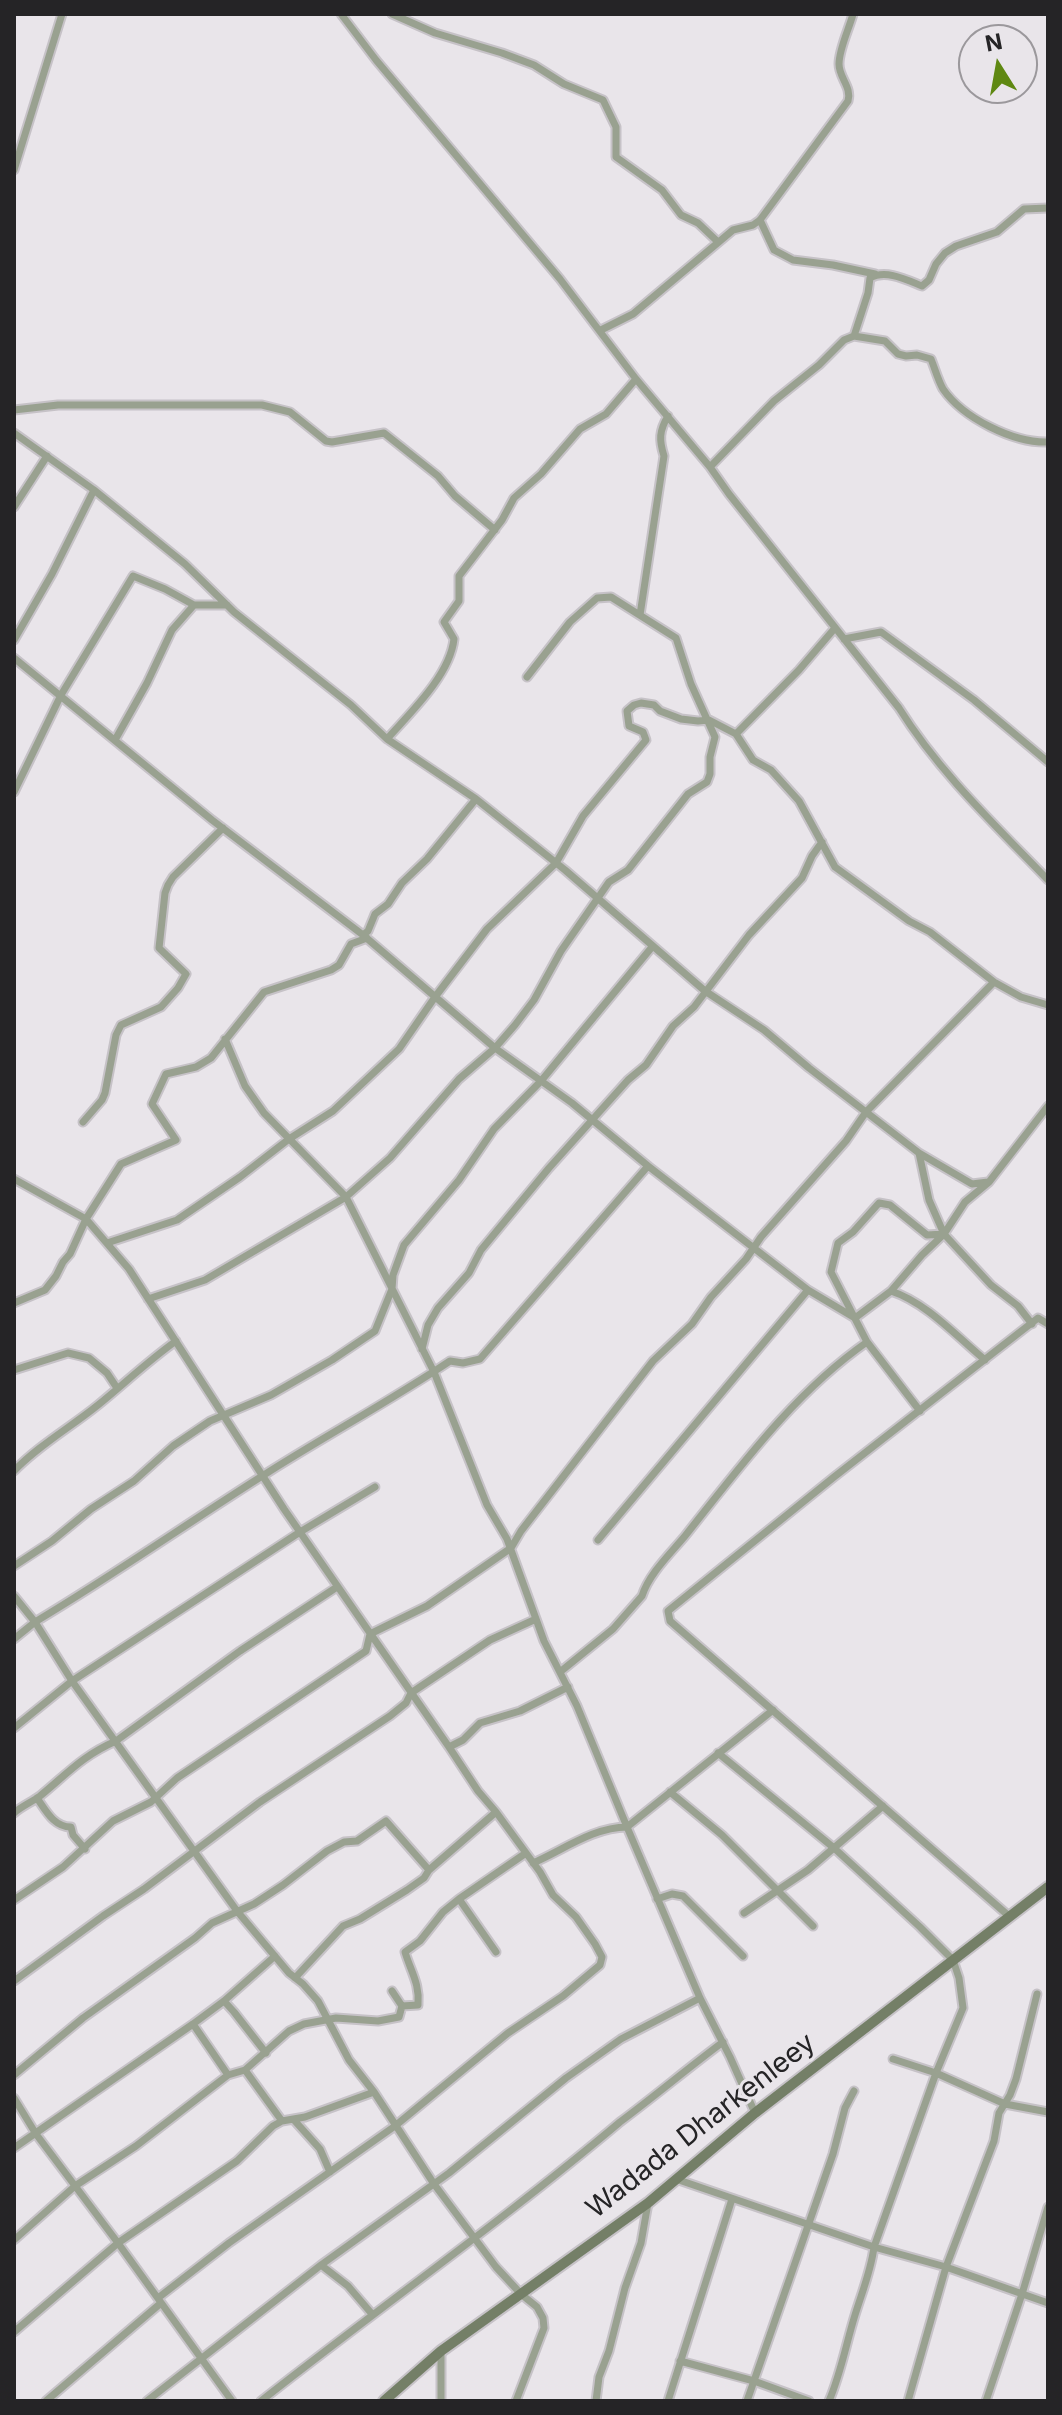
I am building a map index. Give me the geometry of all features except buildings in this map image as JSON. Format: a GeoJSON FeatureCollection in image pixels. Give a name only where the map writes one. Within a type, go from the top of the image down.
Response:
{"type":"FeatureCollection","features":[{"type":"Feature","properties":{"kind":"main road","name":"Wadada Dharkenleey"},"geometry":{"type":"LineString","coordinates":[[384,2401],[441,2351],[648,2203],[755,2113],[1048,1887]]}},
{"type":"Feature","properties":{"kind":"street"},"geometry":{"type":"LineString","coordinates":[[14,170],[62,14]]}},
{"type":"Feature","properties":{"kind":"street"},"geometry":{"type":"LineString","coordinates":[[341,14],[601,330],[636,379],[710,467],[899,708],[923,744],[1048,880]]}},
{"type":"Feature","properties":{"kind":"street"},"geometry":{"type":"LineString","coordinates":[[392,14],[435,33],[534,65],[564,84],[603,100],[616,127],[616,157],[662,190],[681,215],[698,223],[718,242]]}},
{"type":"Feature","properties":{"kind":"street"},"geometry":{"type":"LineString","coordinates":[[601,330],[633,314],[733,230],[760,220],[848,101],[849,90],[841,74],[839,60],[853,14]]}},
{"type":"Feature","properties":{"kind":"street"},"geometry":{"type":"LineString","coordinates":[[760,220],[774,250],[793,260],[900,277],[922,286],[945,253],[997,232],[1024,209],[1048,208]]}},
{"type":"Feature","properties":{"kind":"street"},"geometry":{"type":"LineString","coordinates":[[854,336],[870,278],[877,274]]}},
{"type":"Feature","properties":{"kind":"street"},"geometry":{"type":"LineString","coordinates":[[710,467],[774,401],[819,365],[844,340],[854,336],[885,341],[898,354],[931,359],[942,387],[960,408],[996,429],[1037,442],[1048,442]]}},
{"type":"Feature","properties":{"kind":"street"},"geometry":{"type":"LineString","coordinates":[[387,739],[452,655],[454,639],[444,622],[459,601],[459,576],[495,530],[514,498],[541,474],[580,429],[606,414],[636,379]]}},
{"type":"Feature","properties":{"kind":"street"},"geometry":{"type":"LineString","coordinates":[[14,410],[58,405],[262,405],[290,412],[326,441],[384,433],[438,476],[455,496],[495,530]]}},
{"type":"Feature","properties":{"kind":"street"},"geometry":{"type":"LineString","coordinates":[[640,615],[664,456],[659,439],[668,416]]}},
{"type":"Feature","properties":{"kind":"street"},"geometry":{"type":"LineString","coordinates":[[14,433],[94,490],[185,564],[227,605],[351,705],[387,739],[476,799],[556,863],[705,991],[764,1030],[919,1153],[972,1184],[989,1182]]}},
{"type":"Feature","properties":{"kind":"street"},"geometry":{"type":"LineString","coordinates":[[14,507],[47,456]]}},
{"type":"Feature","properties":{"kind":"street"},"geometry":{"type":"LineString","coordinates":[[14,640],[52,574],[94,490]]}},
{"type":"Feature","properties":{"kind":"street"},"geometry":{"type":"LineString","coordinates":[[14,792],[61,695],[133,576],[194,605],[227,605]]}},
{"type":"Feature","properties":{"kind":"street"},"geometry":{"type":"LineString","coordinates":[[148,1299],[205,1280],[346,1197],[390,1158],[459,1079],[495,1048],[534,1000],[550,968],[609,882],[628,870],[688,794],[707,782],[715,737],[691,684],[676,638],[611,597],[597,598],[570,622],[527,677]]}},
{"type":"Feature","properties":{"kind":"street"},"geometry":{"type":"LineString","coordinates":[[115,740],[172,630],[194,605]]}},
{"type":"Feature","properties":{"kind":"street"},"geometry":{"type":"LineString","coordinates":[[736,734],[835,628]]}},
{"type":"Feature","properties":{"kind":"street"},"geometry":{"type":"LineString","coordinates":[[844,639],[881,632],[974,700],[1048,762]]}},
{"type":"Feature","properties":{"kind":"street"},"geometry":{"type":"LineString","coordinates":[[14,658],[223,828],[365,936],[495,1048],[808,1290],[855,1318]]}},
{"type":"Feature","properties":{"kind":"street"},"geometry":{"type":"LineString","coordinates":[[107,1243],[177,1220],[333,1111],[399,1049],[487,929],[556,863],[583,816],[646,740],[643,732],[629,726],[627,711],[641,703],[654,705],[660,711],[681,719],[709,720],[736,734],[753,760],[771,770],[799,801],[835,867],[909,921],[930,932],[994,982],[1021,997],[1048,1005]]}},
{"type":"Feature","properties":{"kind":"street"},"geometry":{"type":"LineString","coordinates":[[14,1303],[45,1290],[51,1283],[121,1164],[176,1140],[152,1104],[166,1074],[196,1067],[211,1058],[264,992],[339,965],[351,944],[365,936],[375,914],[388,904],[402,883],[427,859],[476,799]]}},
{"type":"Feature","properties":{"kind":"street"},"geometry":{"type":"LineString","coordinates":[[83,1122],[105,1093],[116,1035],[121,1025],[161,1007],[186,974],[159,948],[165,893],[173,877],[223,828]]}},
{"type":"Feature","properties":{"kind":"street"},"geometry":{"type":"LineString","coordinates":[[422,1349],[428,1325],[438,1308],[469,1273],[481,1250],[549,1168],[628,1080],[646,1065],[673,1026],[694,1007],[749,935],[802,878],[822,842]]}},
{"type":"Feature","properties":{"kind":"street"},"geometry":{"type":"LineString","coordinates":[[14,1566],[134,1481],[173,1446],[210,1421],[271,1395],[375,1331],[392,1289],[393,1275],[404,1245],[459,1180],[494,1129],[541,1081],[652,947]]}},
{"type":"Feature","properties":{"kind":"street"},"geometry":{"type":"LineString","coordinates":[[370,1634],[427,1606],[511,1548],[653,1361],[692,1324],[753,1247],[846,1141],[866,1112],[994,982]]}},
{"type":"Feature","properties":{"kind":"street"},"geometry":{"type":"LineString","coordinates":[[225,1039],[245,1086],[264,1113],[346,1197],[434,1372],[487,1505],[511,1548],[536,1619],[657,1899],[755,2113]]}},
{"type":"Feature","properties":{"kind":"street"},"geometry":{"type":"LineString","coordinates":[[855,1318],[891,1291],[944,1234],[965,1202],[989,1182],[1048,1106]]}},
{"type":"Feature","properties":{"kind":"street"},"geometry":{"type":"LineString","coordinates":[[919,1153],[929,1200],[944,1234],[991,1285],[1018,1306],[1032,1324]]}},
{"type":"Feature","properties":{"kind":"street"},"geometry":{"type":"LineString","coordinates":[[14,1639],[35,1622],[339,1427],[391,1400],[450,1361],[463,1363],[480,1359],[648,1166]]}},
{"type":"Feature","properties":{"kind":"street"},"geometry":{"type":"LineString","coordinates":[[14,1179],[86,1219],[129,1269],[337,1587],[478,1791],[526,1853],[553,1895],[576,1917],[602,1957],[600,1965],[563,1996],[508,2033],[395,2126],[229,2243],[159,2300],[46,2401]]}},
{"type":"Feature","properties":{"kind":"street"},"geometry":{"type":"LineString","coordinates":[[920,1411],[867,1342],[831,1272],[838,1243],[853,1232],[879,1203],[890,1205],[927,1235],[944,1234]]}},
{"type":"Feature","properties":{"kind":"street"},"geometry":{"type":"LineString","coordinates":[[598,1540],[808,1290]]}},
{"type":"Feature","properties":{"kind":"street"},"geometry":{"type":"LineString","coordinates":[[891,1291],[918,1303],[985,1360]]}},
{"type":"Feature","properties":{"kind":"street"},"geometry":{"type":"LineString","coordinates":[[1010,1917],[670,1621],[668,1611],[1038,1318],[1048,1324]]}},
{"type":"Feature","properties":{"kind":"street"},"geometry":{"type":"LineString","coordinates":[[14,1471],[176,1341]]}},
{"type":"Feature","properties":{"kind":"street"},"geometry":{"type":"LineString","coordinates":[[560,1672],[613,1629],[642,1596],[666,1558],[767,1435],[846,1357],[867,1342]]}},
{"type":"Feature","properties":{"kind":"street"},"geometry":{"type":"LineString","coordinates":[[14,1370],[68,1353],[89,1358],[107,1373],[117,1388]]}},
{"type":"Feature","properties":{"kind":"street"},"geometry":{"type":"LineString","coordinates":[[14,1728],[72,1681],[300,1532],[375,1487]]}},
{"type":"Feature","properties":{"kind":"street"},"geometry":{"type":"LineString","coordinates":[[14,1813],[37,1798],[85,1757],[116,1741],[240,1651],[337,1587]]}},
{"type":"Feature","properties":{"kind":"street"},"geometry":{"type":"LineString","coordinates":[[14,1596],[237,1911],[318,2001],[349,2060],[474,2239],[521,2294],[537,2307],[544,2328],[516,2401]]}},
{"type":"Feature","properties":{"kind":"street"},"geometry":{"type":"LineString","coordinates":[[14,1981],[260,1802],[390,1716],[406,1703],[411,1693],[490,1640],[536,1619]]}},
{"type":"Feature","properties":{"kind":"street"},"geometry":{"type":"LineString","coordinates":[[14,1900],[85,1849],[113,1821],[157,1798],[177,1778],[366,1651],[370,1634]]}},
{"type":"Feature","properties":{"kind":"street"},"geometry":{"type":"LineString","coordinates":[[449,1747],[463,1740],[480,1723],[520,1711],[568,1687]]}},
{"type":"Feature","properties":{"kind":"street"},"geometry":{"type":"LineString","coordinates":[[533,1863],[581,1839],[627,1827],[773,1710]]}},
{"type":"Feature","properties":{"kind":"street"},"geometry":{"type":"LineString","coordinates":[[718,1753],[834,1848],[953,1960],[963,1994],[963,2008],[936,2073],[874,2247],[872,2263],[829,2401]]}},
{"type":"Feature","properties":{"kind":"street"},"geometry":{"type":"LineString","coordinates":[[670,1792],[722,1835],[813,1926]]}},
{"type":"Feature","properties":{"kind":"street"},"geometry":{"type":"LineString","coordinates":[[37,1798],[57,1824],[71,1827],[73,1835],[85,1849]]}},
{"type":"Feature","properties":{"kind":"street"},"geometry":{"type":"LineString","coordinates":[[744,1913],[778,1892],[883,1806]]}},
{"type":"Feature","properties":{"kind":"street"},"geometry":{"type":"LineString","coordinates":[[295,1978],[343,1926],[360,1919],[424,1878],[429,1870],[496,1812]]}},
{"type":"Feature","properties":{"kind":"street"},"geometry":{"type":"LineString","coordinates":[[14,2075],[83,2018],[212,1923],[254,1904],[327,1851],[344,1842],[357,1841],[386,1821],[429,1870]]}},
{"type":"Feature","properties":{"kind":"street"},"geometry":{"type":"LineString","coordinates":[[402,2006],[418,2005],[419,1996],[419,1986],[405,1952],[420,1941],[443,1912],[526,1853]]}},
{"type":"Feature","properties":{"kind":"street"},"geometry":{"type":"LineString","coordinates":[[657,1899],[672,1894],[683,1896],[743,1956]]}},
{"type":"Feature","properties":{"kind":"street"},"geometry":{"type":"LineString","coordinates":[[459,1899],[496,1952]]}},
{"type":"Feature","properties":{"kind":"street"},"geometry":{"type":"LineString","coordinates":[[14,2148],[193,2024],[275,1956]]}},
{"type":"Feature","properties":{"kind":"street"},"geometry":{"type":"LineString","coordinates":[[14,2240],[75,2186],[136,2146],[228,2075],[245,2070],[289,2031],[304,2024],[336,2018],[369,2021],[399,2017],[402,2006],[392,1991]]}},
{"type":"Feature","properties":{"kind":"street"},"geometry":{"type":"LineString","coordinates":[[908,2401],[946,2267],[994,2141],[999,2113],[1016,2079],[1037,1994]]}},
{"type":"Feature","properties":{"kind":"street"},"geometry":{"type":"LineString","coordinates":[[147,2401],[321,2265],[434,2184],[566,2078],[621,2039],[700,1998]]}},
{"type":"Feature","properties":{"kind":"street"},"geometry":{"type":"LineString","coordinates":[[224,2001],[266,2053]]}},
{"type":"Feature","properties":{"kind":"street"},"geometry":{"type":"LineString","coordinates":[[193,2024],[228,2075]]}},
{"type":"Feature","properties":{"kind":"street"},"geometry":{"type":"LineString","coordinates":[[261,2401],[474,2239],[723,2042]]}},
{"type":"Feature","properties":{"kind":"street"},"geometry":{"type":"LineString","coordinates":[[893,2059],[936,2073],[1005,2104],[1048,2112]]}},
{"type":"Feature","properties":{"kind":"street"},"geometry":{"type":"LineString","coordinates":[[245,2070],[282,2121]]}},
{"type":"Feature","properties":{"kind":"street"},"geometry":{"type":"LineString","coordinates":[[747,2401],[833,2154],[845,2108],[854,2091]]}},
{"type":"Feature","properties":{"kind":"street"},"geometry":{"type":"LineString","coordinates":[[14,2332],[118,2243],[237,2161],[273,2126],[374,2092]]}},
{"type":"Feature","properties":{"kind":"street"},"geometry":{"type":"LineString","coordinates":[[14,2098],[36,2134],[232,2401]]}},
{"type":"Feature","properties":{"kind":"street"},"geometry":{"type":"LineString","coordinates":[[294,2120],[320,2149],[330,2172]]}},
{"type":"Feature","properties":{"kind":"street"},"geometry":{"type":"LineString","coordinates":[[676,2179],[1048,2303]]}},
{"type":"Feature","properties":{"kind":"street"},"geometry":{"type":"LineString","coordinates":[[668,2401],[732,2199]]}},
{"type":"Feature","properties":{"kind":"street"},"geometry":{"type":"LineString","coordinates":[[596,2401],[599,2377],[641,2243],[648,2203]]}},
{"type":"Feature","properties":{"kind":"street"},"geometry":{"type":"LineString","coordinates":[[986,2401],[1048,2207]]}},
{"type":"Feature","properties":{"kind":"street"},"geometry":{"type":"LineString","coordinates":[[321,2265],[348,2286],[372,2314]]}},
{"type":"Feature","properties":{"kind":"street"},"geometry":{"type":"LineString","coordinates":[[441,2351],[441,2401]]}},
{"type":"Feature","properties":{"kind":"street"},"geometry":{"type":"LineString","coordinates":[[680,2361],[754,2381],[809,2401]]}}]}
